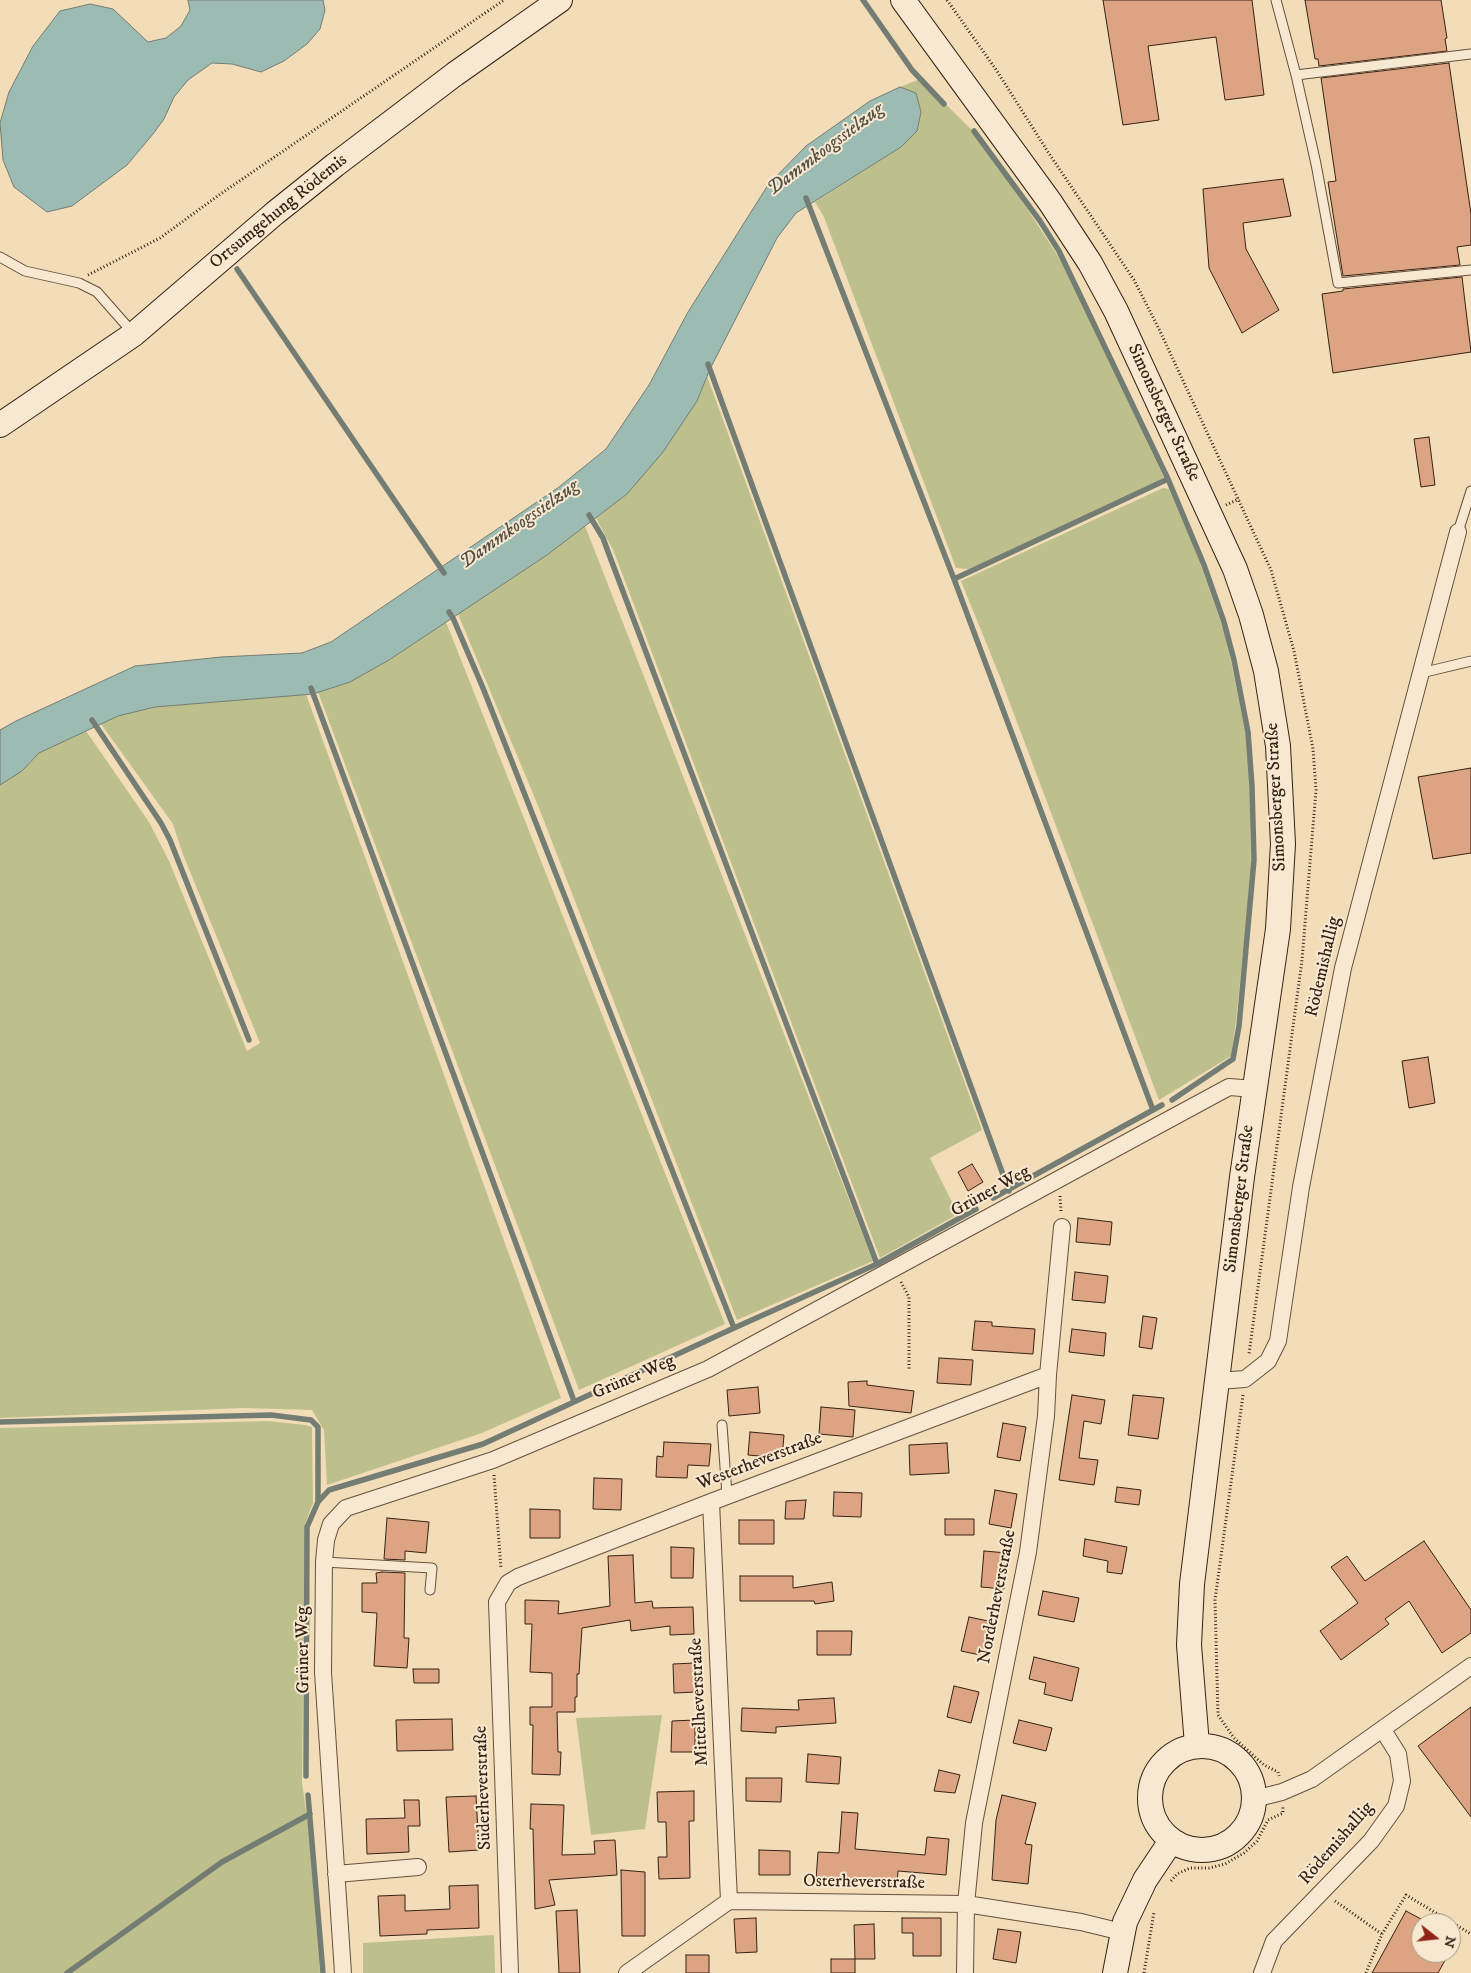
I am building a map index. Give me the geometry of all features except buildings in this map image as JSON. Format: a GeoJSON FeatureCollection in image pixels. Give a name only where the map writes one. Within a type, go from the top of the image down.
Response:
{"type":"FeatureCollection","features":[{"type":"Feature","properties":{"kind":"main road","name":"Ortsumgehung Rödemis"},"geometry":{"type":"LineString","coordinates":[[0,425],[134,334],[335,164],[560,0]]}},
{"type":"Feature","properties":{"kind":"main road","name":"Simonsberger Straße"},"geometry":{"type":"LineString","coordinates":[[903,0],[1007,142],[1090,263],[1116,311],[1235,569],[1251,616],[1266,672],[1278,746],[1283,844],[1278,928],[1241,1187],[1192,1584],[1189,1645],[1197,1745]]}},
{"type":"Feature","properties":{"kind":"main road"},"geometry":{"type":"LineString","coordinates":[[1197,1745],[1208,1746],[1226,1752],[1241,1764],[1251,1780],[1254,1799],[1250,1818],[1240,1834],[1224,1845],[1205,1850],[1186,1848],[1170,1841],[1157,1824],[1151,1806],[1151,1787],[1158,1769],[1172,1755],[1197,1745]]}},
{"type":"Feature","properties":{"kind":"main road"},"geometry":{"type":"LineString","coordinates":[[1115,1973],[1122,1932],[1134,1902],[1170,1841]]}},
{"type":"Feature","properties":{"kind":"street","name":"Rödemishallig"},"geometry":{"type":"LineString","coordinates":[[1245,1379],[1268,1361],[1278,1341],[1301,1187],[1343,968],[1458,532]]}},
{"type":"Feature","properties":{"kind":"street","name":"Grüner Weg"},"geometry":{"type":"LineString","coordinates":[[344,1973],[323,1672],[326,1540],[331,1524],[346,1508],[493,1460],[708,1369],[1229,1087],[1255,1089]]}},
{"type":"Feature","properties":{"kind":"street","name":"Norderheverstraße"},"geometry":{"type":"LineString","coordinates":[[965,1973],[966,1904],[974,1823],[1028,1552],[1046,1416],[1062,1227]]}},
{"type":"Feature","properties":{"kind":"street","name":"Westerheverstraße"},"geometry":{"type":"LineString","coordinates":[[508,1583],[518,1577],[727,1495],[1048,1375]]}},
{"type":"Feature","properties":{"kind":"street"},"geometry":{"type":"LineString","coordinates":[[1218,1381],[1245,1379]]}},
{"type":"Feature","properties":{"kind":"street","name":"Mittelheverstraße"},"geometry":{"type":"LineString","coordinates":[[711,1502],[729,1901]]}},
{"type":"Feature","properties":{"kind":"street","name":"Süderheverstraße"},"geometry":{"type":"LineString","coordinates":[[508,1583],[498,1602],[510,1973]]}},
{"type":"Feature","properties":{"kind":"street"},"geometry":{"type":"LineString","coordinates":[[1254,1799],[1282,1792],[1312,1779],[1471,1666]]}},
{"type":"Feature","properties":{"kind":"street","name":"Rödemishallig"},"geometry":{"type":"LineString","coordinates":[[1262,1973],[1274,1941],[1371,1841],[1396,1806],[1402,1781],[1398,1754],[1383,1730]]}},
{"type":"Feature","properties":{"kind":"street"},"geometry":{"type":"LineString","coordinates":[[336,1874],[418,1867]]}},
{"type":"Feature","properties":{"kind":"street"},"geometry":{"type":"LineString","coordinates":[[626,1973],[729,1901]]}},
{"type":"Feature","properties":{"kind":"street","name":"Osterheverstraße"},"geometry":{"type":"LineString","coordinates":[[729,1901],[966,1904],[1081,1922],[1122,1932]]}},
{"type":"Feature","properties":{"kind":"lane"},"geometry":{"type":"LineString","coordinates":[[1276,0],[1296,75],[1316,164],[1338,283],[1471,270]]}},
{"type":"Feature","properties":{"kind":"lane"},"geometry":{"type":"LineString","coordinates":[[1296,75],[1471,54]]}},
{"type":"Feature","properties":{"kind":"lane"},"geometry":{"type":"LineString","coordinates":[[0,257],[25,271],[79,283],[97,292],[134,334]]}},
{"type":"Feature","properties":{"kind":"lane"},"geometry":{"type":"LineString","coordinates":[[1458,532],[1471,491]]}},
{"type":"Feature","properties":{"kind":"lane"},"geometry":{"type":"LineString","coordinates":[[1421,673],[1471,661]]}},
{"type":"Feature","properties":{"kind":"lane"},"geometry":{"type":"LineString","coordinates":[[722,1425],[727,1495]]}},
{"type":"Feature","properties":{"kind":"lane"},"geometry":{"type":"LineString","coordinates":[[324,1562],[432,1568],[430,1590]]}},
{"type":"Feature","properties":{"kind":"path"},"geometry":{"type":"LineString","coordinates":[[79,283],[92,271],[160,238],[219,195],[504,0]]}},
{"type":"Feature","properties":{"kind":"path"},"geometry":{"type":"LineString","coordinates":[[948,0],[997,71],[1048,152],[1134,280],[1159,329],[1271,570],[1294,651],[1313,749],[1316,790],[1311,875],[1302,960],[1215,1600],[1218,1715],[1234,1738],[1264,1765],[1278,1772],[1283,1812],[1268,1820],[1257,1841],[1244,1853],[1225,1864],[1209,1868],[1190,1868],[1177,1874],[1165,1888]]}},
{"type":"Feature","properties":{"kind":"path"},"geometry":{"type":"LineString","coordinates":[[1059,1178],[1062,1227]]}},
{"type":"Feature","properties":{"kind":"path"},"geometry":{"type":"LineString","coordinates":[[895,1268],[909,1297],[909,1370]]}},
{"type":"Feature","properties":{"kind":"path"},"geometry":{"type":"LineString","coordinates":[[493,1460],[501,1571],[508,1583]]}},
{"type":"Feature","properties":{"kind":"path"},"geometry":{"type":"LineString","coordinates":[[1321,1892],[1382,1934]]}},
{"type":"Feature","properties":{"kind":"path"},"geometry":{"type":"LineString","coordinates":[[1366,1973],[1382,1934],[1406,1895],[1471,1934]]}},
{"type":"Feature","properties":{"kind":"path"},"geometry":{"type":"LineString","coordinates":[[1144,1973],[1155,1909]]}},
{"type":"Feature","properties":{"kind":"green space"},"geometry":{"type":"Polygon","coordinates":[[[920,79],[972,130],[1056,253],[1068,273],[1164,478],[969,569],[956,568],[824,217],[815,202],[901,147],[917,131],[921,112],[916,93],[900,87],[920,79]]]}},
{"type":"Feature","properties":{"kind":"green space"},"geometry":{"type":"Polygon","coordinates":[[[707,376],[982,1130],[930,1158],[958,1214],[880,1258],[614,552],[596,518],[627,494],[697,401],[707,376]]]}},
{"type":"Feature","properties":{"kind":"green space"},"geometry":{"type":"Polygon","coordinates":[[[1163,488],[1169,489],[1197,554],[1226,637],[1246,734],[1250,786],[1251,874],[1231,1056],[1159,1100],[1000,677],[961,581],[1163,488]]]}},
{"type":"Feature","properties":{"kind":"green space"},"geometry":{"type":"Polygon","coordinates":[[[585,526],[873,1261],[737,1320],[539,808],[458,614],[547,555],[585,526]]]}},
{"type":"Feature","properties":{"kind":"green space"},"geometry":{"type":"Polygon","coordinates":[[[446,622],[725,1324],[579,1390],[318,692],[350,682],[389,660],[446,622]]]}},
{"type":"Feature","properties":{"kind":"green space"},"geometry":{"type":"Polygon","coordinates":[[[306,694],[561,1398],[482,1433],[327,1485],[324,1430],[312,1410],[243,1408],[0,1418],[0,785],[22,771],[39,753],[86,731],[149,822],[169,861],[247,1051],[260,1043],[182,852],[173,824],[101,724],[118,716],[155,707],[306,694]]]}},
{"type":"Feature","properties":{"kind":"green space"},"geometry":{"type":"Polygon","coordinates":[[[268,1421],[312,1427],[313,1503],[305,1524],[302,1783],[309,1830],[320,1973],[0,1973],[0,1428],[268,1421]]]}},
{"type":"Feature","properties":{"kind":"green space"},"geometry":{"type":"Polygon","coordinates":[[[662,1715],[645,1829],[591,1835],[576,1718],[662,1715]]]}},
{"type":"Feature","properties":{"kind":"green space"},"geometry":{"type":"Polygon","coordinates":[[[494,1935],[495,1973],[363,1973],[363,1943],[494,1935]]]}},
{"type":"Feature","properties":{"kind":"water"},"geometry":{"type":"Polygon","coordinates":[[[188,0],[323,0],[325,10],[320,29],[307,44],[284,61],[261,72],[232,64],[212,63],[188,80],[174,97],[164,119],[127,165],[72,206],[47,212],[14,187],[3,160],[0,123],[9,92],[33,46],[60,11],[90,4],[113,9],[148,42],[166,38],[181,26],[190,10],[188,0]]]}},
{"type":"Feature","properties":{"kind":"water","name":"Dammkoogssielzug"},"geometry":{"type":"Polygon","coordinates":[[[900,87],[916,93],[921,112],[917,131],[901,147],[796,213],[777,238],[710,369],[697,401],[663,452],[627,494],[547,555],[389,660],[350,682],[313,694],[155,707],[118,716],[39,753],[22,771],[0,785],[0,730],[16,721],[135,666],[221,657],[302,653],[331,642],[559,487],[606,449],[649,385],[688,312],[768,185],[806,146],[870,101],[900,87]]]}},
{"type":"Feature","properties":{"kind":"waterway"},"geometry":{"type":"LineString","coordinates":[[863,0],[912,70],[944,104]]}},
{"type":"Feature","properties":{"kind":"waterway"},"geometry":{"type":"LineString","coordinates":[[974,131],[1040,221],[1059,251],[1168,479],[1204,565],[1224,622],[1234,660],[1248,732],[1254,860],[1239,1026],[1233,1059],[1172,1100]]}},
{"type":"Feature","properties":{"kind":"waterway"},"geometry":{"type":"LineString","coordinates":[[806,198],[954,579],[1153,1110]]}},
{"type":"Feature","properties":{"kind":"waterway"},"geometry":{"type":"LineString","coordinates":[[237,269],[444,573]]}},
{"type":"Feature","properties":{"kind":"waterway"},"geometry":{"type":"LineString","coordinates":[[708,364],[1009,1191]]}},
{"type":"Feature","properties":{"kind":"waterway"},"geometry":{"type":"LineString","coordinates":[[954,579],[1168,479]]}},
{"type":"Feature","properties":{"kind":"waterway"},"geometry":{"type":"LineString","coordinates":[[589,515],[603,538],[877,1264]]}},
{"type":"Feature","properties":{"kind":"waterway"},"geometry":{"type":"LineString","coordinates":[[449,612],[483,688],[734,1328]]}},
{"type":"Feature","properties":{"kind":"waterway"},"geometry":{"type":"LineString","coordinates":[[311,688],[574,1401]]}},
{"type":"Feature","properties":{"kind":"waterway"},"geometry":{"type":"LineString","coordinates":[[92,720],[161,823],[170,840],[249,1040]]}},
{"type":"Feature","properties":{"kind":"waterway"},"geometry":{"type":"LineString","coordinates":[[993,1198],[1162,1105]]}},
{"type":"Feature","properties":{"kind":"waterway"},"geometry":{"type":"LineString","coordinates":[[306,1776],[307,1527],[318,1502],[329,1490],[483,1444],[877,1264],[976,1209]]}},
{"type":"Feature","properties":{"kind":"waterway"},"geometry":{"type":"LineString","coordinates":[[0,1422],[271,1415],[311,1420],[318,1427],[318,1502]]}},
{"type":"Feature","properties":{"kind":"waterway"},"geometry":{"type":"LineString","coordinates":[[308,1795],[323,1973]]}},
{"type":"Feature","properties":{"kind":"waterway"},"geometry":{"type":"LineString","coordinates":[[67,1973],[222,1862],[310,1814]]}}]}
